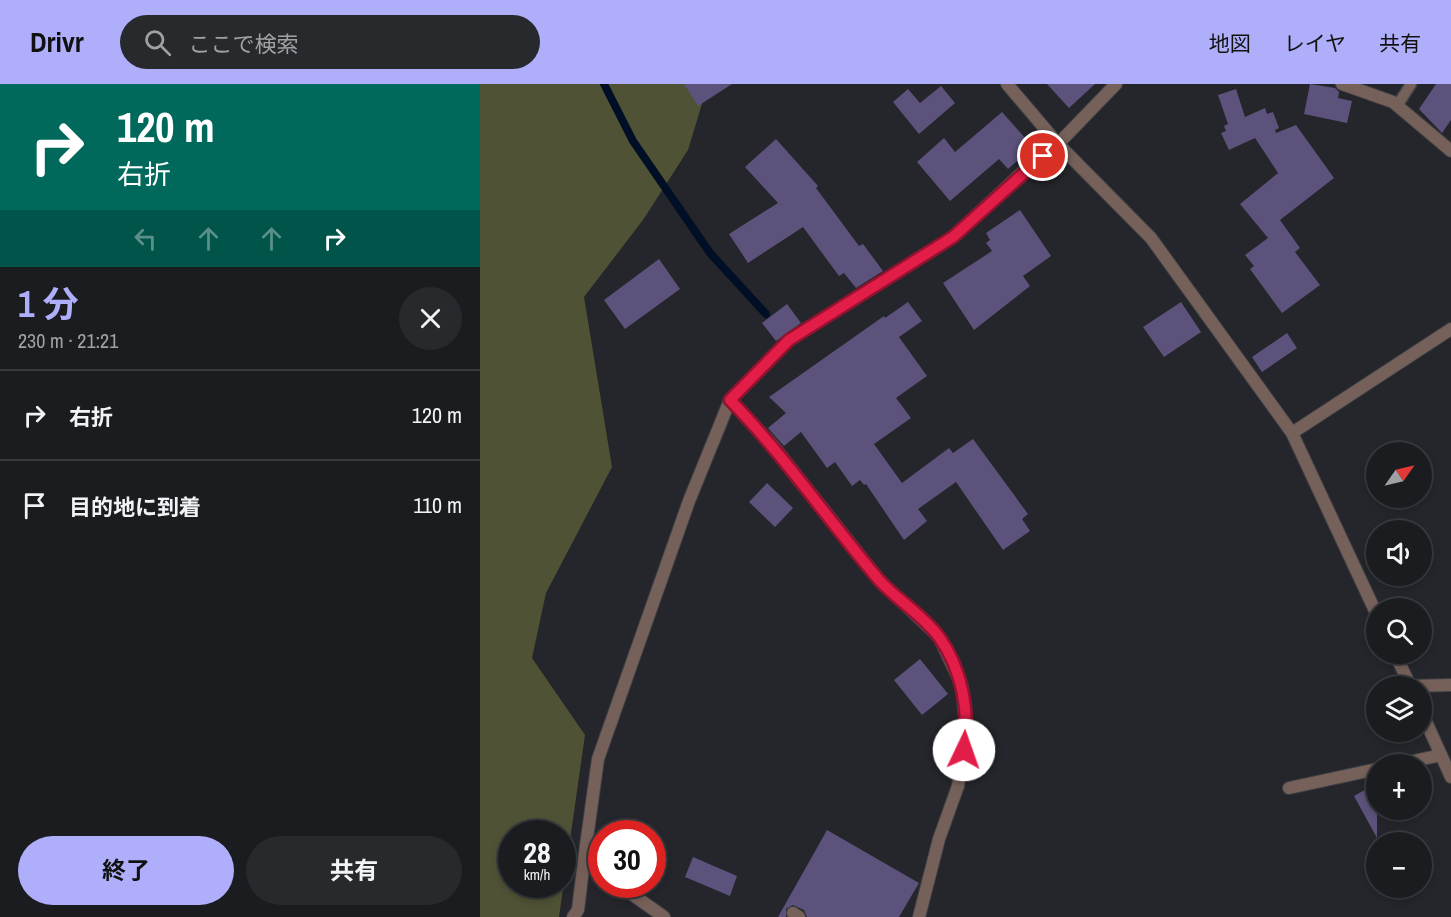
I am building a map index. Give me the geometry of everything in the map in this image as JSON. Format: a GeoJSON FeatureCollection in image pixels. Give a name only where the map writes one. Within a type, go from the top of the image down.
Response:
{"type":"FeatureCollection","features":[{"type":"Feature","properties":{"kind":"street"},"geometry":{"type":"LineString","coordinates":[[1007,84],[1058,144],[1151,238],[1292,433],[1369,598]]}},
{"type":"Feature","properties":{"kind":"street"},"geometry":{"type":"LineString","coordinates":[[573,917],[578,910],[598,759],[689,501],[730,400],[789,340],[953,237],[1028,168],[1058,144],[1116,84]]}},
{"type":"Feature","properties":{"kind":"street"},"geometry":{"type":"LineString","coordinates":[[1342,84],[1397,106],[1451,151]]}},
{"type":"Feature","properties":{"kind":"street"},"geometry":{"type":"LineString","coordinates":[[1292,433],[1451,329]]}},
{"type":"Feature","properties":{"kind":"street"},"geometry":{"type":"LineString","coordinates":[[730,400],[771,443],[880,581],[939,636],[962,686],[966,732],[958,786],[939,839],[919,917]]}},
{"type":"Feature","properties":{"kind":"street"},"geometry":{"type":"LineString","coordinates":[[1432,685],[1451,685]]}},
{"type":"Feature","properties":{"kind":"street"},"geometry":{"type":"LineString","coordinates":[[1432,735],[1451,777]]}},
{"type":"Feature","properties":{"kind":"street"},"geometry":{"type":"LineString","coordinates":[[1432,757],[1441,755]]}},
{"type":"Feature","properties":{"kind":"street"},"geometry":{"type":"LineString","coordinates":[[1289,788],[1366,771]]}},
{"type":"Feature","properties":{"kind":"street"},"geometry":{"type":"LineString","coordinates":[[584,860],[588,863]]}},
{"type":"Feature","properties":{"kind":"street"},"geometry":{"type":"LineString","coordinates":[[637,898],[664,917]]}},
{"type":"Feature","properties":{"kind":"lane"},"geometry":{"type":"LineString","coordinates":[[1397,106],[1411,84]]}},
{"type":"Feature","properties":{"kind":"green space"},"geometry":{"type":"Polygon","coordinates":[[[480,84],[708,84],[688,150],[643,220],[584,297],[612,467],[546,593],[532,658],[585,735],[573,820],[498,820],[498,898],[562,898],[559,917],[480,917],[480,84]]]}},
{"type":"Feature","properties":{"kind":"building"},"geometry":{"type":"Polygon","coordinates":[[[684,84],[732,84],[698,106],[684,84]]]}},
{"type":"Feature","properties":{"kind":"building"},"geometry":{"type":"Polygon","coordinates":[[[1047,84],[1095,84],[1069,108],[1047,84]]]}},
{"type":"Feature","properties":{"kind":"building"},"geometry":{"type":"Polygon","coordinates":[[[1310,84],[1335,88],[1339,92],[1338,98],[1352,101],[1347,123],[1304,114],[1310,84]]]}},
{"type":"Feature","properties":{"kind":"building"},"geometry":{"type":"Polygon","coordinates":[[[1436,84],[1451,84],[1451,120],[1442,133],[1419,109],[1436,84]]]}},
{"type":"Feature","properties":{"kind":"building"},"geometry":{"type":"Polygon","coordinates":[[[941,86],[955,103],[919,134],[893,102],[908,89],[920,103],[941,86]]]}},
{"type":"Feature","properties":{"kind":"building"},"geometry":{"type":"Polygon","coordinates":[[[1236,89],[1245,117],[1265,108],[1267,114],[1273,112],[1279,128],[1275,130],[1276,133],[1296,125],[1334,178],[1280,220],[1300,248],[1295,252],[1320,285],[1282,313],[1250,269],[1254,266],[1245,255],[1268,238],[1240,204],[1278,173],[1255,138],[1229,150],[1221,133],[1226,131],[1224,126],[1228,124],[1218,95],[1236,89]]]}},
{"type":"Feature","properties":{"kind":"building"},"geometry":{"type":"Polygon","coordinates":[[[1002,112],[1033,147],[1008,169],[999,159],[950,201],[917,162],[944,138],[955,152],[1002,112]]]}},
{"type":"Feature","properties":{"kind":"building"},"geometry":{"type":"Polygon","coordinates":[[[776,139],[818,186],[816,188],[859,246],[863,244],[883,271],[856,288],[844,273],[839,276],[803,227],[748,263],[729,234],[778,203],[745,167],[776,139]]]}},
{"type":"Feature","properties":{"kind":"building"},"geometry":{"type":"Polygon","coordinates":[[[1020,210],[1051,256],[1023,276],[1030,286],[974,330],[943,283],[992,251],[986,243],[990,240],[986,233],[1020,210]]]}},
{"type":"Feature","properties":{"kind":"building"},"geometry":{"type":"Polygon","coordinates":[[[659,259],[680,289],[625,329],[604,300],[659,259]]]}},
{"type":"Feature","properties":{"kind":"building"},"geometry":{"type":"Polygon","coordinates":[[[908,302],[922,321],[899,337],[927,376],[896,398],[911,418],[874,444],[902,483],[949,448],[953,453],[973,439],[1028,514],[1022,519],[1030,531],[1003,550],[956,482],[918,509],[927,521],[904,540],[866,484],[864,485],[860,480],[852,486],[835,462],[827,468],[801,432],[784,446],[768,428],[786,413],[769,397],[884,316],[885,318],[908,302]]]}},
{"type":"Feature","properties":{"kind":"building"},"geometry":{"type":"Polygon","coordinates":[[[1181,302],[1201,332],[1164,357],[1143,327],[1181,302]]]}},
{"type":"Feature","properties":{"kind":"building"},"geometry":{"type":"Polygon","coordinates":[[[787,304],[801,323],[776,341],[762,323],[787,304]]]}},
{"type":"Feature","properties":{"kind":"building"},"geometry":{"type":"Polygon","coordinates":[[[1287,333],[1297,348],[1262,372],[1252,357],[1287,333]]]}},
{"type":"Feature","properties":{"kind":"building"},"geometry":{"type":"Polygon","coordinates":[[[767,483],[793,508],[775,527],[749,502],[767,483]]]}},
{"type":"Feature","properties":{"kind":"building"},"geometry":{"type":"Polygon","coordinates":[[[920,659],[948,694],[922,715],[894,680],[920,659]]]}},
{"type":"Feature","properties":{"kind":"building"},"geometry":{"type":"Polygon","coordinates":[[[1366,789],[1366,818],[1354,796],[1366,789]]]}},
{"type":"Feature","properties":{"kind":"building"},"geometry":{"type":"Polygon","coordinates":[[[1367,820],[1377,820],[1377,832],[1374,832],[1367,820]]]}},
{"type":"Feature","properties":{"kind":"building"},"geometry":{"type":"Polygon","coordinates":[[[827,830],[919,883],[899,917],[807,917],[804,910],[793,905],[786,909],[786,917],[778,917],[827,830]]]}},
{"type":"Feature","properties":{"kind":"building"},"geometry":{"type":"Polygon","coordinates":[[[693,857],[737,876],[730,896],[685,877],[693,857]]]}},
{"type":"Feature","properties":{"kind":"waterway"},"geometry":{"type":"LineString","coordinates":[[604,84],[633,141],[710,253],[766,314]]}},
{"type":"Feature","properties":{"kind":"route"},"geometry":{"type":"LineString","coordinates":[[964,750],[966,732],[962,686],[939,636],[880,581],[771,443],[730,400],[789,340],[953,237],[1043,156]]}}]}
